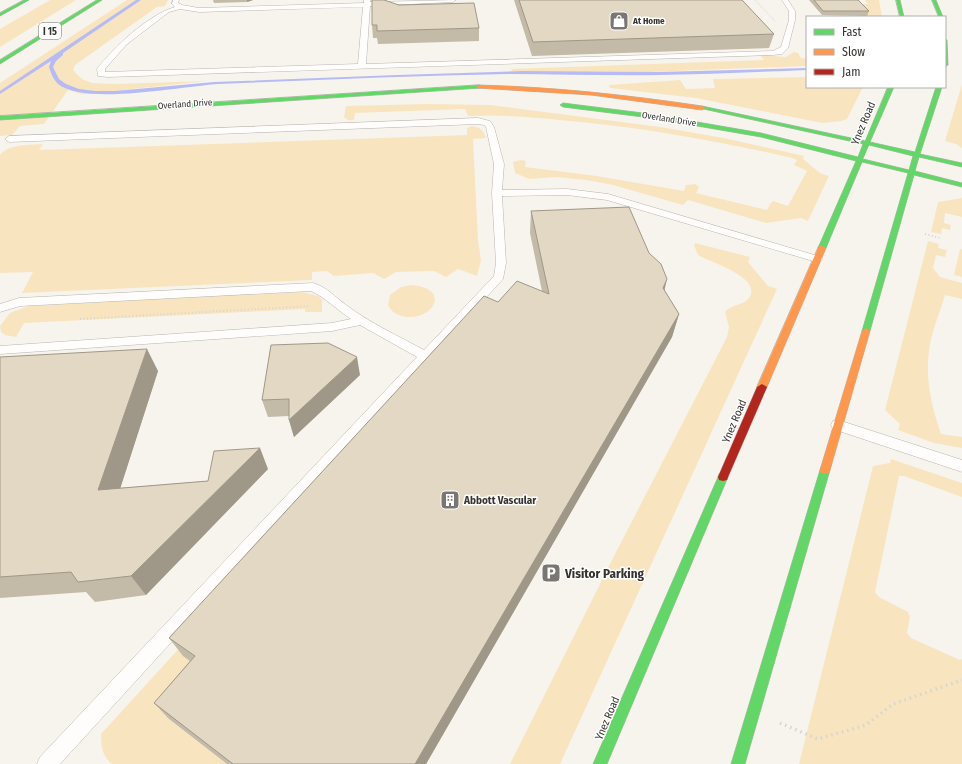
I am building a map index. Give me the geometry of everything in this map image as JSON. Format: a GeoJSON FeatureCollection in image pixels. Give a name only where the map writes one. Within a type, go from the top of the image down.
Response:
{"type":"FeatureCollection","features":[{"type":"Feature","properties":{"kind":"main road"},"geometry":{"type":"LineString","coordinates":[[0,15],[27,0]]}},
{"type":"Feature","properties":{"kind":"main road","name":"I 15"},"geometry":{"type":"LineString","coordinates":[[0,62],[100,0]]}},
{"type":"Feature","properties":{"kind":"main road"},"geometry":{"type":"LineString","coordinates":[[898,0],[902,16]]}},
{"type":"Feature","properties":{"kind":"main road"},"geometry":{"type":"LineString","coordinates":[[934,0],[941,16]]}},
{"type":"Feature","properties":{"kind":"main road","name":"Overland Drive"},"geometry":{"type":"LineString","coordinates":[[0,118],[209,102],[370,94],[446,88],[512,88],[610,95],[663,101],[759,118],[868,142],[962,165]]}},
{"type":"Feature","properties":{"kind":"main road","name":"Ynez Road"},"geometry":{"type":"LineString","coordinates":[[600,764],[891,88]]}},
{"type":"Feature","properties":{"kind":"main road"},"geometry":{"type":"LineString","coordinates":[[738,764],[911,172],[939,88]]}},
{"type":"Feature","properties":{"kind":"main road","name":"Overland Drive"},"geometry":{"type":"LineString","coordinates":[[370,94],[460,97]]}},
{"type":"Feature","properties":{"kind":"main road","name":"Overland Drive"},"geometry":{"type":"LineString","coordinates":[[552,104],[651,116],[761,135],[962,185]]}},
{"type":"Feature","properties":{"kind":"lane"},"geometry":{"type":"LineString","coordinates":[[453,0],[414,3],[366,2],[200,10],[178,3],[123,43],[101,68],[101,74],[108,75],[773,53],[779,52],[784,48],[792,20],[792,11],[785,0]]}},
{"type":"Feature","properties":{"kind":"lane"},"geometry":{"type":"LineString","coordinates":[[362,66],[366,2]]}},
{"type":"Feature","properties":{"kind":"lane"},"geometry":{"type":"LineString","coordinates":[[9,139],[478,121],[487,123],[490,127],[499,164],[497,193],[501,263],[498,278],[46,764]]}},
{"type":"Feature","properties":{"kind":"lane"},"geometry":{"type":"LineString","coordinates":[[497,193],[567,192],[608,197],[643,206],[817,259]]}},
{"type":"Feature","properties":{"kind":"lane"},"geometry":{"type":"LineString","coordinates":[[0,308],[19,302],[313,287],[325,293],[342,308],[380,332],[426,356]]}},
{"type":"Feature","properties":{"kind":"lane"},"geometry":{"type":"LineString","coordinates":[[0,350],[345,326],[361,320]]}},
{"type":"Feature","properties":{"kind":"lane"},"geometry":{"type":"LineString","coordinates":[[838,425],[962,466]]}},
{"type":"Feature","properties":{"kind":"path"},"geometry":{"type":"LineString","coordinates":[[755,0],[778,24]]}},
{"type":"Feature","properties":{"kind":"path"},"geometry":{"type":"LineString","coordinates":[[925,234],[940,238]]}},
{"type":"Feature","properties":{"kind":"path"},"geometry":{"type":"LineString","coordinates":[[753,712],[818,739],[866,725],[893,704],[962,680]]}},
{"type":"Feature","properties":{"kind":"shaded area"},"geometry":{"type":"Polygon","coordinates":[[[50,0],[76,0],[0,47],[0,29],[50,0]]]}},
{"type":"Feature","properties":{"kind":"shaded area"},"geometry":{"type":"Polygon","coordinates":[[[127,0],[168,0],[165,6],[157,7],[75,65],[73,70],[82,79],[92,83],[114,84],[207,81],[123,90],[120,94],[82,94],[68,90],[44,124],[20,126],[12,135],[0,136],[0,83],[127,0]]]}},
{"type":"Feature","properties":{"kind":"shaded area"},"geometry":{"type":"Polygon","coordinates":[[[865,0],[879,0],[882,16],[867,16],[856,4],[868,4],[865,0]]]}},
{"type":"Feature","properties":{"kind":"shaded area"},"geometry":{"type":"Polygon","coordinates":[[[794,52],[798,53],[801,58],[806,59],[806,66],[648,72],[512,71],[511,69],[764,60],[760,55],[786,57],[794,52]]]}},
{"type":"Feature","properties":{"kind":"shaded area"},"geometry":{"type":"Polygon","coordinates":[[[806,77],[806,88],[862,88],[847,119],[822,123],[696,98],[610,88],[609,85],[680,80],[686,89],[715,88],[713,79],[806,77]]]}},
{"type":"Feature","properties":{"kind":"shaded area"},"geometry":{"type":"Polygon","coordinates":[[[962,84],[962,148],[956,144],[945,141],[962,84]]]}},
{"type":"Feature","properties":{"kind":"shaded area"},"geometry":{"type":"Polygon","coordinates":[[[426,104],[490,105],[660,127],[724,138],[804,156],[803,159],[820,173],[829,176],[808,221],[801,218],[766,223],[688,200],[683,205],[613,185],[556,177],[529,179],[515,173],[513,162],[521,160],[526,161],[525,167],[597,176],[684,191],[686,185],[695,184],[699,187],[696,193],[767,210],[773,201],[788,206],[807,171],[794,165],[797,160],[660,132],[538,118],[468,116],[465,109],[355,113],[354,120],[348,120],[344,117],[346,106],[426,104]]]}},
{"type":"Feature","properties":{"kind":"shaded area"},"geometry":{"type":"Polygon","coordinates":[[[472,126],[481,130],[486,138],[473,139],[478,240],[481,260],[477,276],[458,269],[446,277],[434,271],[396,272],[384,279],[373,273],[334,276],[327,271],[312,272],[312,280],[22,293],[33,272],[0,273],[0,155],[4,151],[14,147],[43,144],[39,150],[467,135],[467,128],[472,126]]]}},
{"type":"Feature","properties":{"kind":"shaded area"},"geometry":{"type":"Polygon","coordinates":[[[962,198],[962,217],[945,213],[944,223],[951,225],[950,230],[942,228],[941,234],[931,232],[938,202],[962,198]]]}},
{"type":"Feature","properties":{"kind":"shaded area"},"geometry":{"type":"Polygon","coordinates":[[[928,241],[939,244],[938,248],[947,250],[945,257],[936,255],[933,268],[940,277],[962,283],[962,299],[945,295],[930,344],[928,372],[932,404],[941,434],[962,437],[962,448],[934,443],[898,430],[900,424],[885,410],[928,241]]]}},
{"type":"Feature","properties":{"kind":"shaded area"},"geometry":{"type":"Polygon","coordinates":[[[695,243],[750,257],[748,262],[768,286],[777,289],[560,764],[510,764],[613,558],[727,337],[729,327],[725,312],[749,298],[751,290],[748,283],[733,271],[698,255],[694,245],[695,243]]]}},
{"type":"Feature","properties":{"kind":"shaded area"},"geometry":{"type":"Polygon","coordinates":[[[960,249],[962,249],[962,277],[954,275],[960,249]]]}},
{"type":"Feature","properties":{"kind":"shaded area"},"geometry":{"type":"Polygon","coordinates":[[[412,285],[425,288],[433,293],[435,299],[433,306],[419,316],[410,317],[395,313],[388,305],[390,295],[401,287],[412,285]]]}},
{"type":"Feature","properties":{"kind":"shaded area"},"geometry":{"type":"Polygon","coordinates":[[[302,292],[318,296],[322,300],[322,312],[305,312],[305,309],[24,323],[16,337],[5,335],[1,332],[0,326],[10,313],[29,306],[302,292]]]}},
{"type":"Feature","properties":{"kind":"shaded area"},"geometry":{"type":"Polygon","coordinates":[[[891,459],[962,483],[962,497],[904,476],[899,476],[875,592],[879,597],[908,612],[910,617],[907,633],[911,638],[960,660],[962,659],[962,764],[799,764],[873,466],[890,463],[891,459]]]}},
{"type":"Feature","properties":{"kind":"shaded area"},"geometry":{"type":"Polygon","coordinates":[[[225,598],[208,674],[169,719],[227,764],[112,764],[106,758],[103,750],[101,734],[225,598]]]}},
{"type":"Feature","properties":{"kind":"building"},"geometry":{"type":"Polygon","coordinates":[[[372,0],[384,0],[399,5],[474,3],[479,28],[377,31],[377,25],[372,25],[372,0]]]}},
{"type":"Feature","properties":{"kind":"building"},"geometry":{"type":"Polygon","coordinates":[[[519,0],[742,0],[774,34],[533,42],[519,0]]]}},
{"type":"Feature","properties":{"kind":"building"},"geometry":{"type":"Polygon","coordinates":[[[814,0],[858,0],[869,11],[823,11],[814,0]]]}},
{"type":"Feature","properties":{"kind":"building","name":"Abbott Vascular"},"geometry":{"type":"Polygon","coordinates":[[[629,207],[649,253],[661,264],[667,279],[663,288],[679,314],[415,764],[233,764],[154,703],[195,656],[169,638],[484,296],[498,302],[517,281],[549,294],[531,211],[629,207]]]}},
{"type":"Feature","properties":{"kind":"building"},"geometry":{"type":"Polygon","coordinates":[[[328,343],[357,357],[289,420],[289,399],[262,400],[271,345],[328,343]]]}},
{"type":"Feature","properties":{"kind":"building"},"geometry":{"type":"Polygon","coordinates":[[[147,349],[98,490],[208,481],[214,451],[260,448],[131,576],[78,582],[71,572],[0,577],[0,357],[147,349]]]}},
{"type":"Feature","properties":{"kind":"waterway"},"geometry":{"type":"LineString","coordinates":[[0,93],[139,0]]}},
{"type":"Feature","properties":{"kind":"waterway"},"geometry":{"type":"LineString","coordinates":[[61,54],[54,60],[51,67],[58,80],[62,84],[78,90],[95,92],[137,91],[214,83],[397,76],[522,73],[658,74],[806,69]]}},
{"type":"Feature","properties":{"kind":"traffic: fast"},"geometry":{"type":"LineString","coordinates":[[0,15],[27,0]]}},
{"type":"Feature","properties":{"kind":"traffic: fast"},"geometry":{"type":"LineString","coordinates":[[0,62],[100,0]]}},
{"type":"Feature","properties":{"kind":"traffic: fast"},"geometry":{"type":"LineString","coordinates":[[898,0],[902,16]]}},
{"type":"Feature","properties":{"kind":"traffic: fast"},"geometry":{"type":"LineString","coordinates":[[934,0],[941,16]]}},
{"type":"Feature","properties":{"kind":"traffic: fast"},"geometry":{"type":"LineString","coordinates":[[0,118],[178,105],[479,87]]}},
{"type":"Feature","properties":{"kind":"traffic: fast"},"geometry":{"type":"LineString","coordinates":[[822,248],[891,88]]}},
{"type":"Feature","properties":{"kind":"traffic: fast"},"geometry":{"type":"LineString","coordinates":[[866,331],[907,185],[939,88]]}},
{"type":"Feature","properties":{"kind":"traffic: fast"},"geometry":{"type":"LineString","coordinates":[[563,105],[651,116],[761,135],[962,185]]}},
{"type":"Feature","properties":{"kind":"traffic: fast"},"geometry":{"type":"LineString","coordinates":[[702,108],[814,131],[962,165]]}},
{"type":"Feature","properties":{"kind":"traffic: fast"},"geometry":{"type":"LineString","coordinates":[[738,764],[825,470]]}},
{"type":"Feature","properties":{"kind":"traffic: fast"},"geometry":{"type":"LineString","coordinates":[[600,764],[723,477]]}},
{"type":"Feature","properties":{"kind":"traffic: slow"},"geometry":{"type":"LineString","coordinates":[[479,87],[591,93],[702,108]]}},
{"type":"Feature","properties":{"kind":"traffic: slow"},"geometry":{"type":"LineString","coordinates":[[762,387],[822,248]]}},
{"type":"Feature","properties":{"kind":"traffic: slow"},"geometry":{"type":"LineString","coordinates":[[825,470],[866,331]]}},
{"type":"Feature","properties":{"kind":"traffic: jam"},"geometry":{"type":"LineString","coordinates":[[723,477],[762,387]]}},
{"type":"Feature","properties":{"kind":"place","name":"At Home"},"geometry":{"type":"Point","coordinates":[619,21]}},
{"type":"Feature","properties":{"kind":"place","name":"Abbott Vascular"},"geometry":{"type":"Point","coordinates":[450,500]}},
{"type":"Feature","properties":{"kind":"place","name":"Visitor Parking"},"geometry":{"type":"Point","coordinates":[551,573]}}]}
